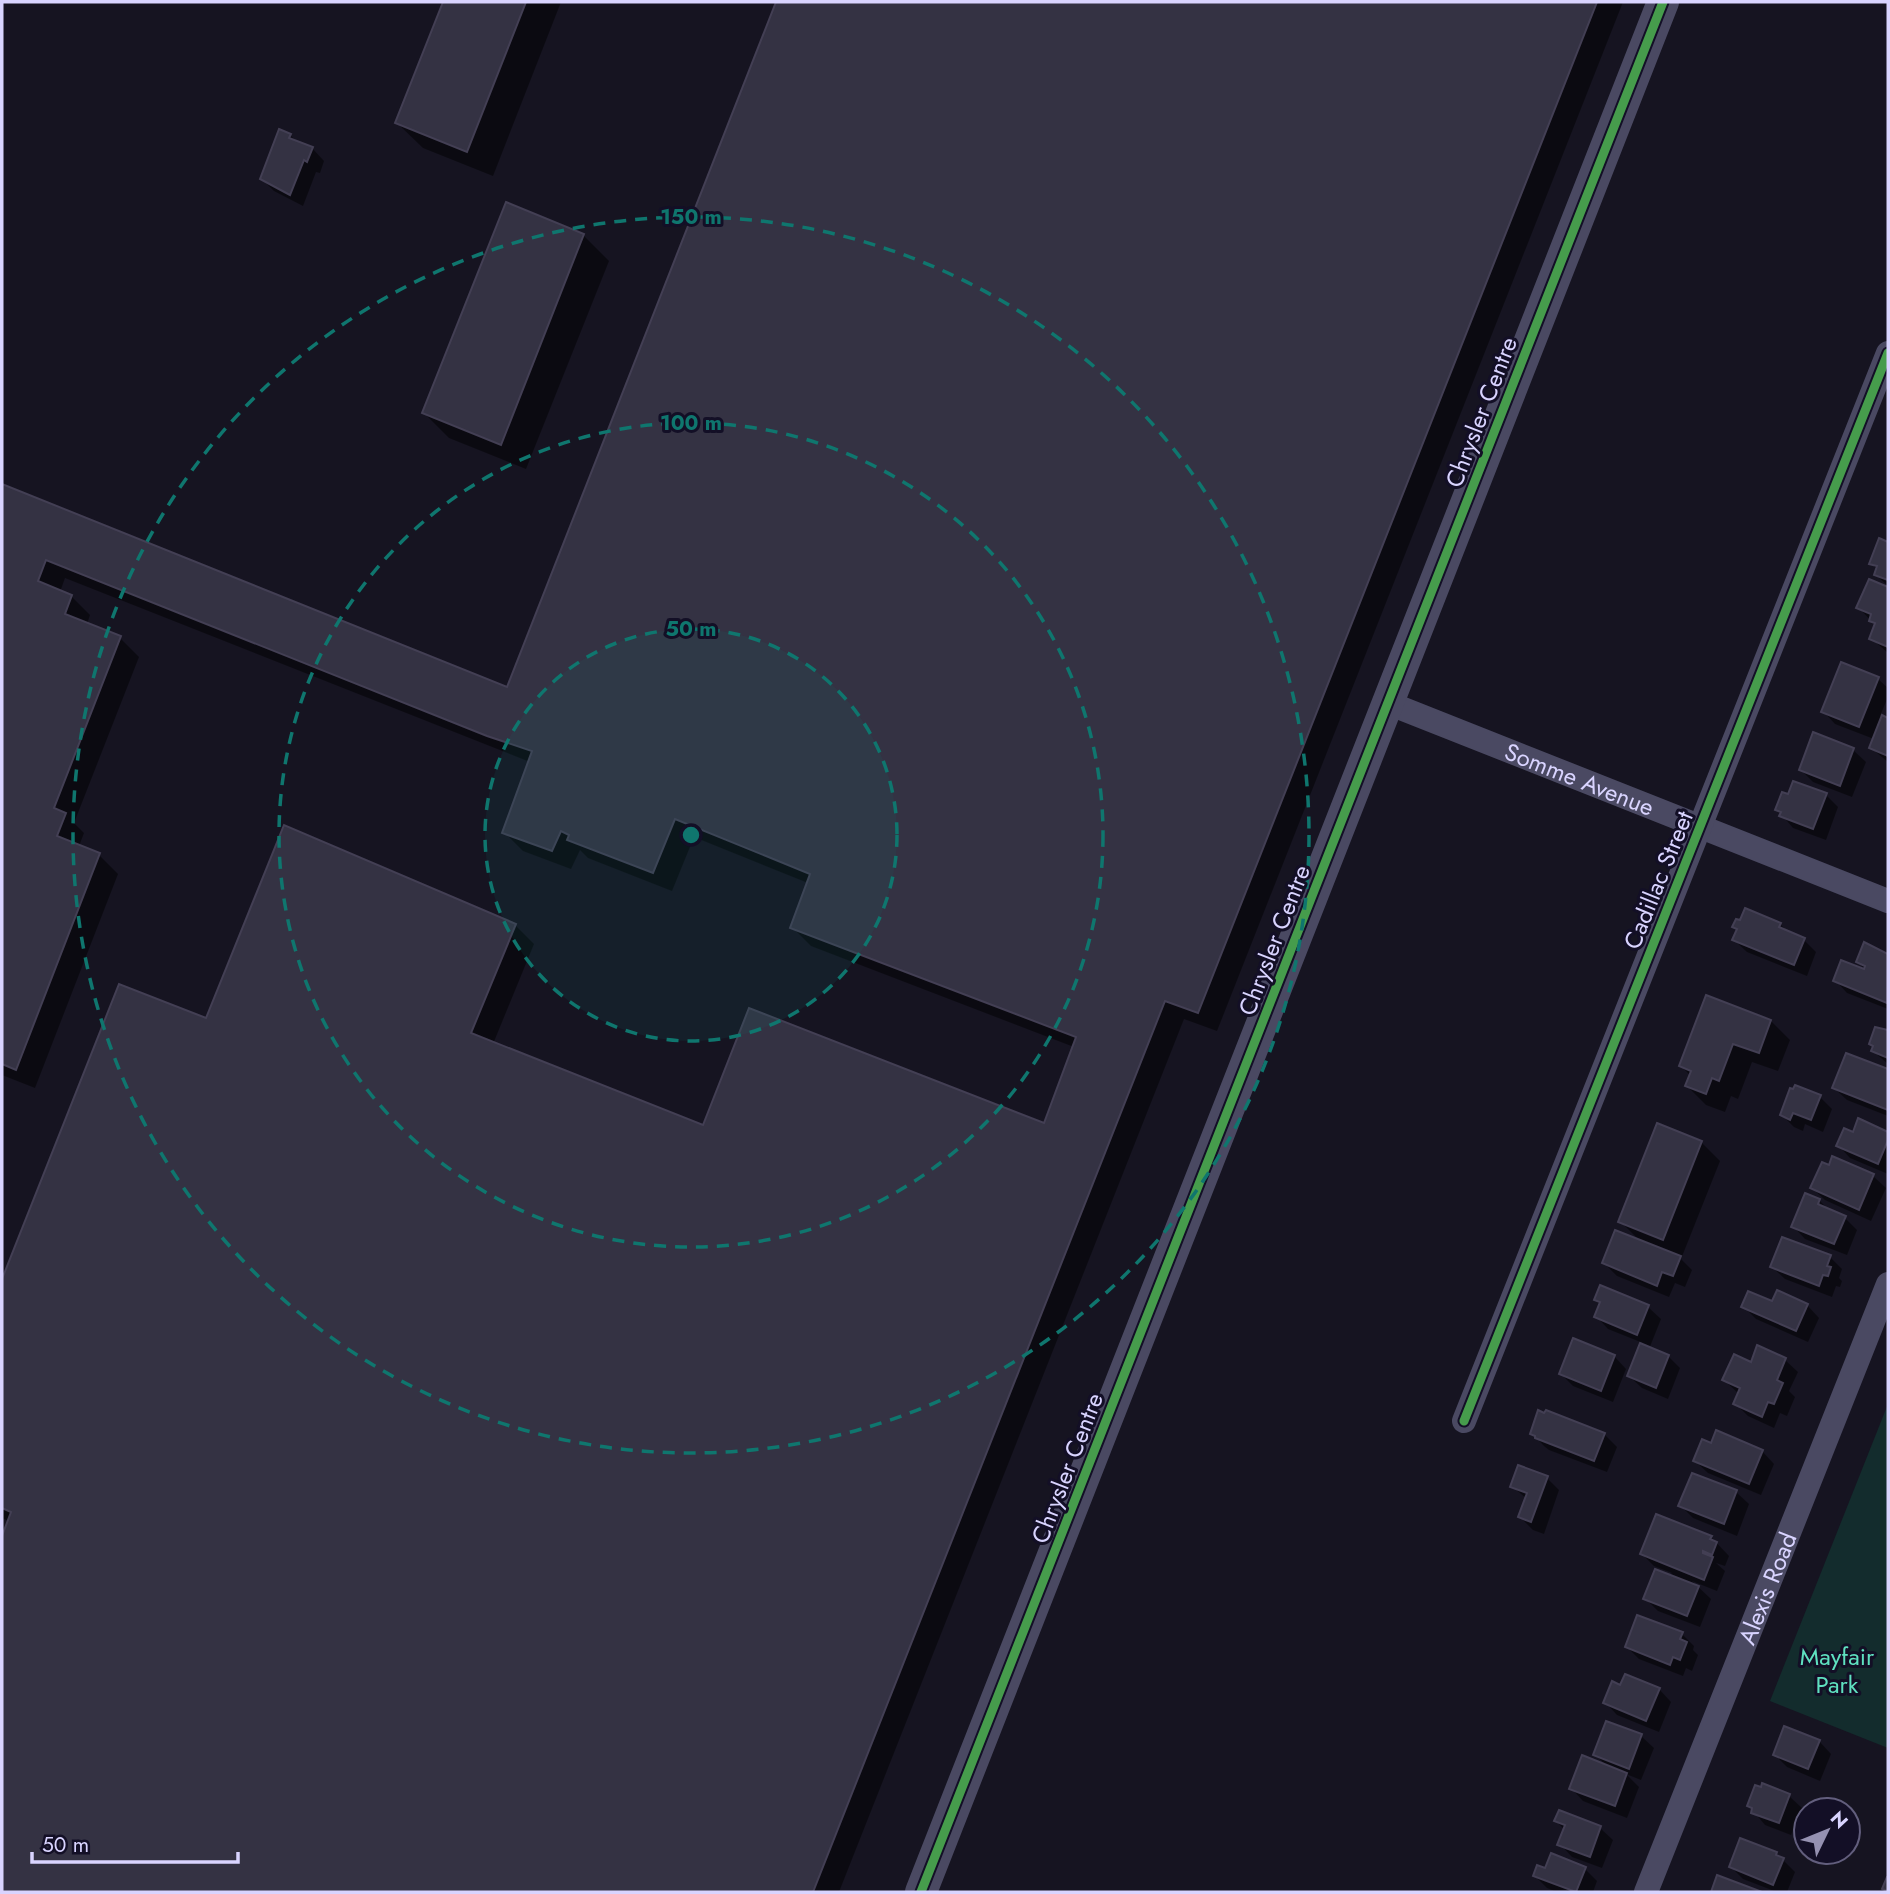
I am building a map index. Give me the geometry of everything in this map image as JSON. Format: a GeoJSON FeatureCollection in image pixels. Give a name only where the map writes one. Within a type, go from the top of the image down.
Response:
{"type":"FeatureCollection","features":[{"type":"Feature","properties":{"kind":"street","name":"Chrysler Centre"},"geometry":{"type":"LineString","coordinates":[[921,1892],[1663,2]]}},
{"type":"Feature","properties":{"kind":"street","name":"Cadillac Street"},"geometry":{"type":"LineString","coordinates":[[1464,1422],[1888,353]]}},
{"type":"Feature","properties":{"kind":"street","name":"Somme Avenue"},"geometry":{"type":"LineString","coordinates":[[1388,703],[1888,901]]}},
{"type":"Feature","properties":{"kind":"street","name":"Alexis Road"},"geometry":{"type":"LineString","coordinates":[[1646,1892],[1888,1284]]}},
{"type":"Feature","properties":{"kind":"green space","name":"Mayfair Park"},"geometry":{"type":"Polygon","coordinates":[[[1888,1404],[1888,1748],[1770,1701],[1888,1404]]]}},
{"type":"Feature","properties":{"kind":"building"},"geometry":{"type":"Polygon","coordinates":[[[443,2],[526,2],[467,152],[395,123],[443,2]]]}},
{"type":"Feature","properties":{"kind":"building"},"geometry":{"type":"Polygon","coordinates":[[[776,2],[1597,2],[1198,1013],[1165,1001],[813,1892],[2,1892],[2,1536],[11,1512],[2,1508],[2,1279],[119,984],[206,1018],[284,825],[516,924],[471,1033],[703,1125],[749,1008],[1044,1123],[1076,1037],[790,928],[810,874],[675,819],[653,873],[567,840],[569,835],[561,831],[552,851],[502,833],[532,751],[487,736],[46,560],[38,581],[72,595],[65,614],[121,636],[54,808],[66,813],[57,836],[100,853],[16,1070],[2,1064],[2,484],[507,687],[776,2]]]}},
{"type":"Feature","properties":{"kind":"building"},"geometry":{"type":"Polygon","coordinates":[[[279,129],[291,134],[289,138],[313,147],[307,162],[304,160],[290,195],[260,179],[279,129]]]}},
{"type":"Feature","properties":{"kind":"building"},"geometry":{"type":"Polygon","coordinates":[[[506,202],[584,234],[501,445],[422,413],[506,202]]]}},
{"type":"Feature","properties":{"kind":"building"},"geometry":{"type":"Polygon","coordinates":[[[1879,538],[1888,542],[1888,580],[1874,575],[1877,566],[1869,564],[1879,538]]]}},
{"type":"Feature","properties":{"kind":"building"},"geometry":{"type":"Polygon","coordinates":[[[1869,579],[1888,587],[1888,647],[1869,639],[1875,623],[1869,621],[1871,614],[1856,608],[1869,579]]]}},
{"type":"Feature","properties":{"kind":"building"},"geometry":{"type":"Polygon","coordinates":[[[1841,662],[1879,677],[1859,727],[1821,712],[1841,662]]]}},
{"type":"Feature","properties":{"kind":"building"},"geometry":{"type":"Polygon","coordinates":[[[1882,715],[1888,718],[1888,756],[1869,748],[1882,715]]]}},
{"type":"Feature","properties":{"kind":"building"},"geometry":{"type":"Polygon","coordinates":[[[1813,732],[1854,748],[1840,786],[1799,770],[1813,732]]]}},
{"type":"Feature","properties":{"kind":"building"},"geometry":{"type":"Polygon","coordinates":[[[1793,781],[1827,793],[1813,829],[1779,816],[1781,812],[1775,810],[1782,792],[1788,794],[1793,781]]]}},
{"type":"Feature","properties":{"kind":"building"},"geometry":{"type":"Polygon","coordinates":[[[1745,908],[1781,923],[1779,927],[1805,938],[1794,965],[1732,940],[1737,929],[1732,927],[1736,919],[1740,920],[1745,908]]]}},
{"type":"Feature","properties":{"kind":"building"},"geometry":{"type":"Polygon","coordinates":[[[1864,942],[1888,954],[1887,1003],[1833,981],[1841,960],[1864,969],[1865,966],[1856,962],[1864,942]]]}},
{"type":"Feature","properties":{"kind":"building"},"geometry":{"type":"Polygon","coordinates":[[[1706,995],[1771,1020],[1759,1053],[1733,1044],[1719,1081],[1712,1078],[1706,1094],[1685,1086],[1691,1071],[1679,1066],[1706,995]]]}},
{"type":"Feature","properties":{"kind":"building"},"geometry":{"type":"Polygon","coordinates":[[[1875,1027],[1888,1030],[1888,1058],[1871,1051],[1873,1046],[1869,1044],[1875,1027]]]}},
{"type":"Feature","properties":{"kind":"building"},"geometry":{"type":"Polygon","coordinates":[[[1846,1053],[1888,1069],[1888,1110],[1832,1088],[1846,1053]]]}},
{"type":"Feature","properties":{"kind":"building"},"geometry":{"type":"Polygon","coordinates":[[[1795,1085],[1821,1095],[1811,1120],[1793,1113],[1790,1120],[1780,1115],[1790,1088],[1793,1089],[1795,1085]]]}},
{"type":"Feature","properties":{"kind":"building"},"geometry":{"type":"Polygon","coordinates":[[[1858,1118],[1888,1132],[1888,1140],[1878,1164],[1836,1146],[1844,1128],[1853,1132],[1858,1118]]]}},
{"type":"Feature","properties":{"kind":"building"},"geometry":{"type":"Polygon","coordinates":[[[1657,1123],[1702,1141],[1663,1240],[1618,1222],[1657,1123]]]}},
{"type":"Feature","properties":{"kind":"building"},"geometry":{"type":"Polygon","coordinates":[[[1832,1156],[1874,1174],[1859,1210],[1810,1188],[1822,1162],[1829,1165],[1832,1156]]]}},
{"type":"Feature","properties":{"kind":"building"},"geometry":{"type":"Polygon","coordinates":[[[1805,1193],[1820,1199],[1818,1204],[1846,1216],[1834,1244],[1791,1227],[1805,1193]]]}},
{"type":"Feature","properties":{"kind":"building"},"geometry":{"type":"Polygon","coordinates":[[[1615,1230],[1681,1256],[1673,1276],[1662,1272],[1657,1286],[1602,1263],[1615,1230]]]}},
{"type":"Feature","properties":{"kind":"building"},"geometry":{"type":"Polygon","coordinates":[[[1782,1237],[1831,1255],[1827,1266],[1831,1267],[1828,1276],[1823,1275],[1819,1286],[1770,1267],[1782,1237]]]}},
{"type":"Feature","properties":{"kind":"building"},"geometry":{"type":"Polygon","coordinates":[[[1600,1285],[1649,1305],[1637,1335],[1594,1317],[1600,1302],[1594,1300],[1600,1285]]]}},
{"type":"Feature","properties":{"kind":"building"},"geometry":{"type":"Polygon","coordinates":[[[1777,1290],[1808,1304],[1796,1331],[1741,1307],[1748,1291],[1772,1301],[1777,1290]]]}},
{"type":"Feature","properties":{"kind":"building"},"geometry":{"type":"Polygon","coordinates":[[[1573,1338],[1615,1355],[1601,1391],[1559,1374],[1573,1338]]]}},
{"type":"Feature","properties":{"kind":"building"},"geometry":{"type":"Polygon","coordinates":[[[1640,1343],[1669,1355],[1656,1388],[1627,1376],[1640,1343]]]}},
{"type":"Feature","properties":{"kind":"building"},"geometry":{"type":"Polygon","coordinates":[[[1757,1345],[1786,1358],[1777,1380],[1783,1383],[1774,1404],[1768,1402],[1762,1417],[1733,1404],[1740,1388],[1722,1380],[1734,1354],[1751,1362],[1757,1345]]]}},
{"type":"Feature","properties":{"kind":"building"},"geometry":{"type":"Polygon","coordinates":[[[1538,1410],[1544,1413],[1546,1410],[1605,1433],[1594,1461],[1530,1434],[1538,1410]]]}},
{"type":"Feature","properties":{"kind":"building"},"geometry":{"type":"Polygon","coordinates":[[[1716,1430],[1763,1450],[1749,1484],[1693,1461],[1702,1439],[1711,1443],[1716,1430]]]}},
{"type":"Feature","properties":{"kind":"building"},"geometry":{"type":"Polygon","coordinates":[[[1518,1465],[1548,1476],[1531,1522],[1518,1517],[1527,1493],[1510,1487],[1518,1465]]]}},
{"type":"Feature","properties":{"kind":"building"},"geometry":{"type":"Polygon","coordinates":[[[1692,1473],[1737,1490],[1724,1524],[1678,1506],[1692,1473]]]}},
{"type":"Feature","properties":{"kind":"building"},"geometry":{"type":"Polygon","coordinates":[[[1656,1514],[1712,1536],[1710,1539],[1717,1542],[1712,1555],[1703,1551],[1713,1557],[1704,1580],[1640,1554],[1656,1514]]]}},
{"type":"Feature","properties":{"kind":"building"},"geometry":{"type":"Polygon","coordinates":[[[1655,1569],[1699,1586],[1687,1616],[1643,1599],[1655,1569]]]}},
{"type":"Feature","properties":{"kind":"building"},"geometry":{"type":"Polygon","coordinates":[[[1637,1615],[1683,1632],[1680,1639],[1687,1642],[1680,1660],[1673,1657],[1670,1665],[1625,1647],[1637,1615]]]}},
{"type":"Feature","properties":{"kind":"building"},"geometry":{"type":"Polygon","coordinates":[[[1625,1674],[1660,1688],[1646,1721],[1603,1703],[1612,1681],[1620,1685],[1625,1674]]]}},
{"type":"Feature","properties":{"kind":"building"},"geometry":{"type":"Polygon","coordinates":[[[1606,1721],[1642,1734],[1629,1769],[1593,1755],[1606,1721]]]}},
{"type":"Feature","properties":{"kind":"building"},"geometry":{"type":"Polygon","coordinates":[[[1784,1726],[1820,1740],[1808,1769],[1773,1755],[1784,1726]]]}},
{"type":"Feature","properties":{"kind":"building"},"geometry":{"type":"Polygon","coordinates":[[[1582,1755],[1627,1773],[1615,1806],[1569,1789],[1582,1755]]]}},
{"type":"Feature","properties":{"kind":"building"},"geometry":{"type":"Polygon","coordinates":[[[1762,1783],[1790,1794],[1779,1823],[1751,1813],[1752,1808],[1747,1806],[1755,1785],[1761,1787],[1762,1783]]]}},
{"type":"Feature","properties":{"kind":"building"},"geometry":{"type":"Polygon","coordinates":[[[1559,1810],[1601,1826],[1590,1857],[1557,1845],[1565,1825],[1554,1821],[1559,1810]]]}},
{"type":"Feature","properties":{"kind":"building"},"geometry":{"type":"Polygon","coordinates":[[[1740,1838],[1777,1852],[1776,1855],[1784,1858],[1773,1885],[1729,1867],[1740,1838]]]}},
{"type":"Feature","properties":{"kind":"building"},"geometry":{"type":"Polygon","coordinates":[[[1551,1853],[1586,1867],[1576,1892],[1533,1876],[1537,1865],[1545,1868],[1551,1853]]]}},
{"type":"Feature","properties":{"kind":"building"},"geometry":{"type":"Polygon","coordinates":[[[1717,1875],[1762,1892],[1711,1892],[1717,1875]]]}},
{"type":"Feature","properties":{"kind":"building"},"geometry":{"type":"Polygon","coordinates":[[[1888,1877],[1888,1891],[1882,1889],[1888,1877]]]}},
{"type":"Feature","properties":{"kind":"cycle path"},"geometry":{"type":"LineString","coordinates":[[921,1892],[1663,2]]}},
{"type":"Feature","properties":{"kind":"cycle path"},"geometry":{"type":"LineString","coordinates":[[1464,1421],[1888,353]]}}]}
